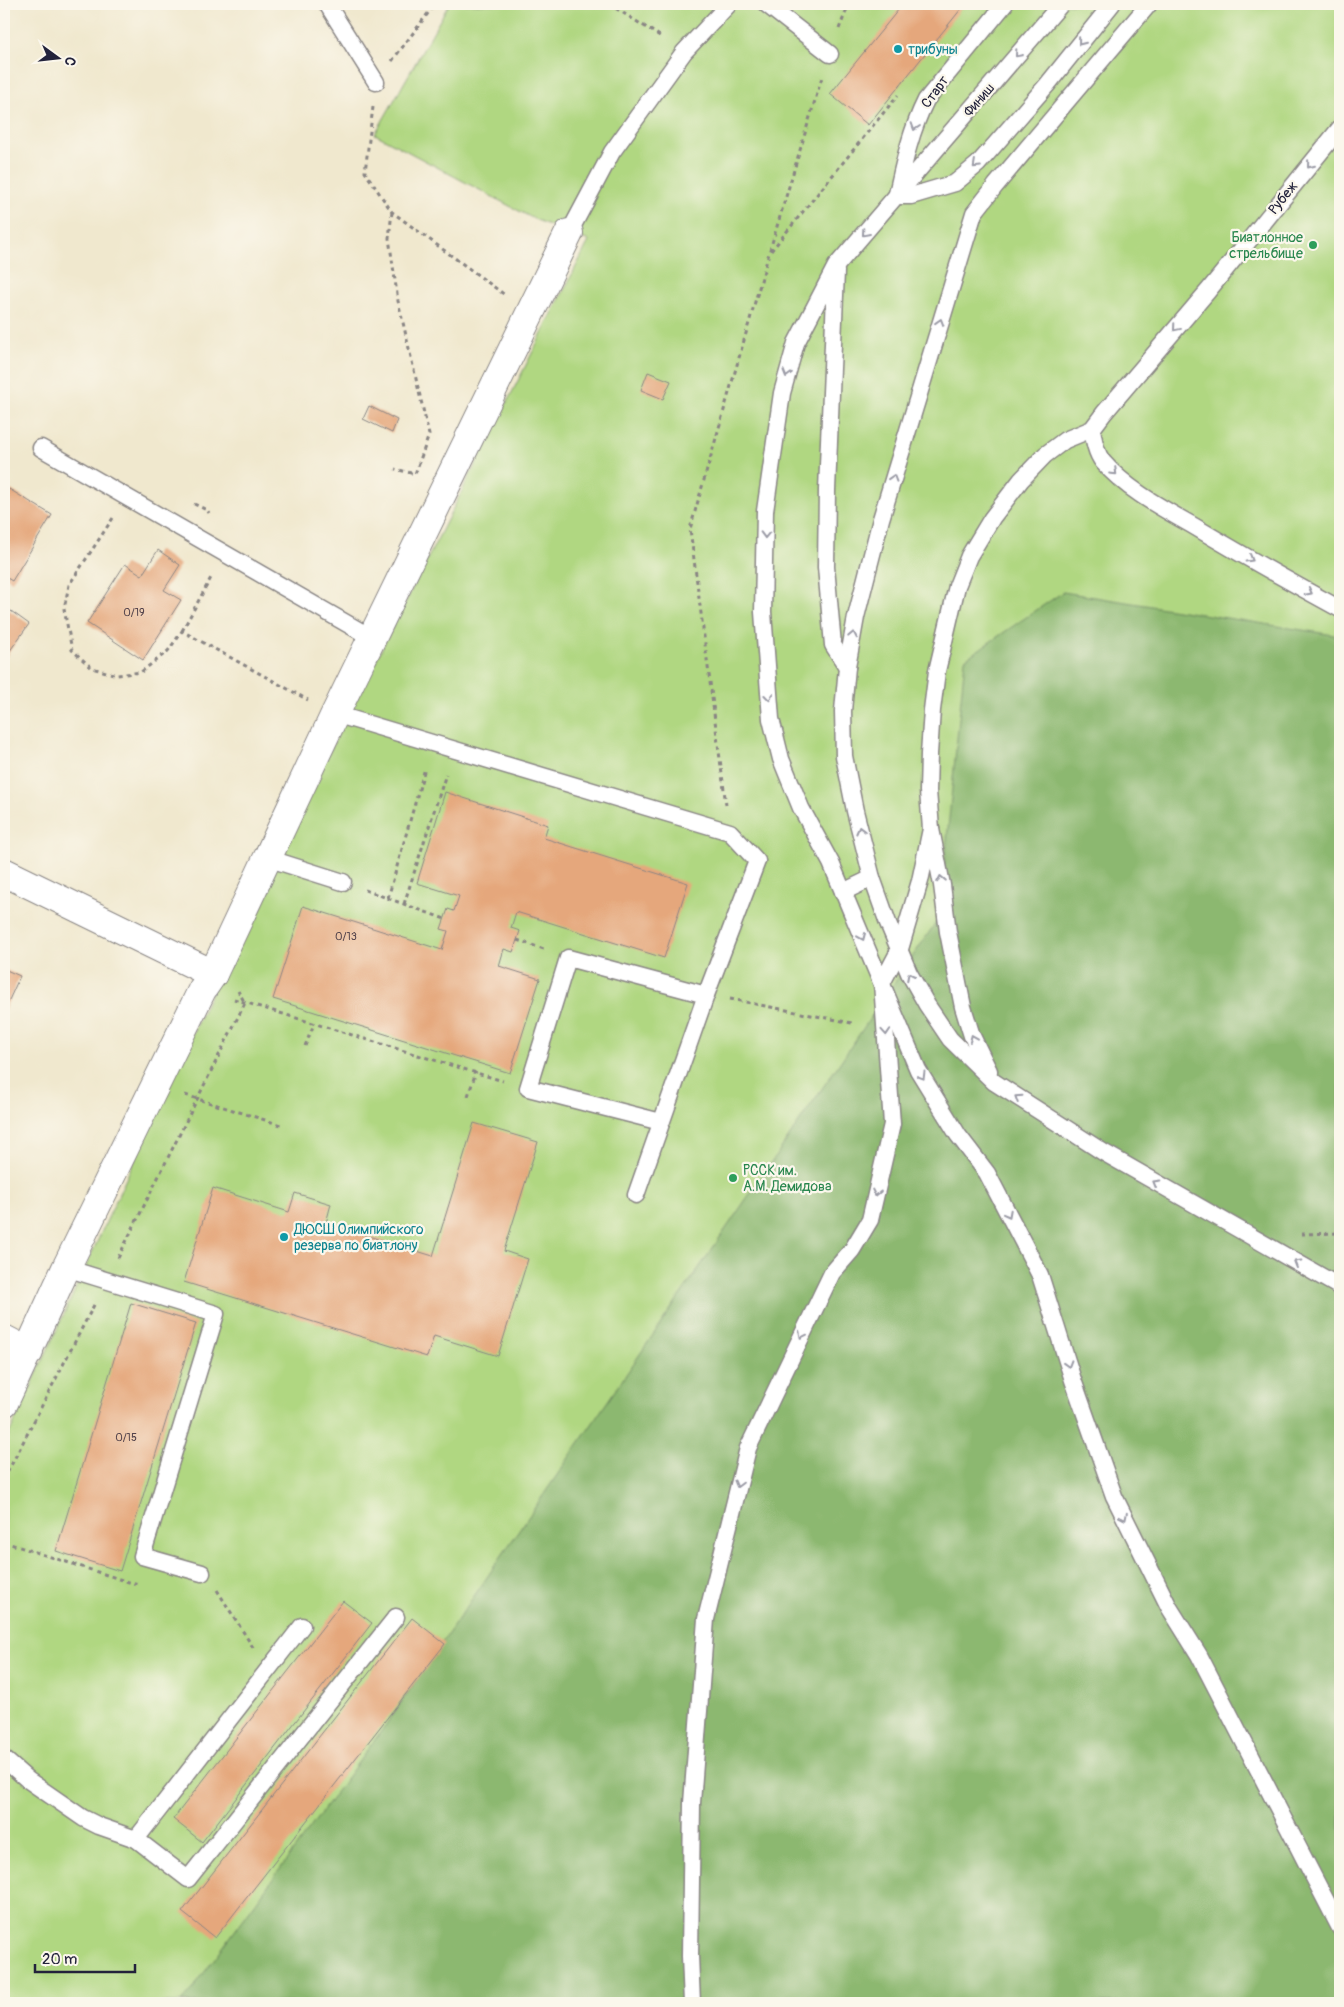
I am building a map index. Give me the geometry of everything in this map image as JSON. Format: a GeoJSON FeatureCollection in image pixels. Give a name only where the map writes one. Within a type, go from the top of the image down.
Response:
{"type":"FeatureCollection","features":[{"type":"Feature","properties":{"kind":"street"},"geometry":{"type":"LineString","coordinates":[[4,1403],[66,1268],[208,982],[335,714],[569,234]]}},
{"type":"Feature","properties":{"kind":"street"},"geometry":{"type":"LineString","coordinates":[[4,872],[208,982]]}},
{"type":"Feature","properties":{"kind":"street"},"geometry":{"type":"LineString","coordinates":[[4,1339],[29,1352]]}},
{"type":"Feature","properties":{"kind":"lane"},"geometry":{"type":"LineString","coordinates":[[327,4],[376,82]]}},
{"type":"Feature","properties":{"kind":"lane"},"geometry":{"type":"LineString","coordinates":[[569,234],[612,152],[684,52],[729,4]]}},
{"type":"Feature","properties":{"kind":"lane"},"geometry":{"type":"LineString","coordinates":[[766,4],[830,54]]}},
{"type":"Feature","properties":{"kind":"lane","name":"Старт"},"geometry":{"type":"LineString","coordinates":[[896,196],[906,153],[926,100],[1005,4]]}},
{"type":"Feature","properties":{"kind":"lane","name":"Финиш"},"geometry":{"type":"LineString","coordinates":[[1061,4],[836,266],[796,343],[782,393],[765,511],[763,612],[772,719],[781,759],[801,808],[831,863],[918,1070],[958,1135],[987,1173],[1040,1275],[1073,1380],[1114,1496],[1168,1607],[1199,1655],[1340,1928]]}},
{"type":"Feature","properties":{"kind":"lane"},"geometry":{"type":"LineString","coordinates":[[896,196],[911,196],[955,183],[978,164],[1047,85],[1112,4]]}},
{"type":"Feature","properties":{"kind":"lane"},"geometry":{"type":"LineString","coordinates":[[1149,4],[974,213],[881,519],[856,617],[846,666],[843,711],[844,756],[855,811],[872,878],[888,923],[909,974],[950,1039],[994,1082],[1104,1152],[1340,1287]]}},
{"type":"Feature","properties":{"kind":"lane","name":"Рубеж"},"geometry":{"type":"LineString","coordinates":[[1092,430],[1104,413],[1208,291],[1340,128]]}},
{"type":"Feature","properties":{"kind":"lane"},"geometry":{"type":"LineString","coordinates":[[836,266],[827,490],[826,567],[833,645],[846,666]]}},
{"type":"Feature","properties":{"kind":"lane"},"geometry":{"type":"LineString","coordinates":[[994,1082],[972,1036],[963,1008],[931,829],[928,791],[932,710],[937,672],[957,586],[969,556],[992,518],[1021,480],[1045,455],[1065,440],[1092,430],[1095,445],[1102,460],[1118,476],[1150,501],[1340,609]]}},
{"type":"Feature","properties":{"kind":"lane"},"geometry":{"type":"LineString","coordinates":[[41,448],[224,555],[372,638]]}},
{"type":"Feature","properties":{"kind":"lane"},"geometry":{"type":"LineString","coordinates":[[335,714],[730,832],[757,861],[706,995],[636,1195]]}},
{"type":"Feature","properties":{"kind":"lane"},"geometry":{"type":"LineString","coordinates":[[692,2003],[690,1956],[692,1803],[706,1619],[748,1448],[832,1273],[852,1250],[870,1220],[892,1124],[882,983],[900,949],[920,881],[931,829]]}},
{"type":"Feature","properties":{"kind":"lane"},"geometry":{"type":"LineString","coordinates":[[267,858],[343,882]]}},
{"type":"Feature","properties":{"kind":"lane"},"geometry":{"type":"LineString","coordinates":[[843,892],[872,878]]}},
{"type":"Feature","properties":{"kind":"lane"},"geometry":{"type":"LineString","coordinates":[[661,1122],[528,1088],[568,958],[706,995]]}},
{"type":"Feature","properties":{"kind":"lane"},"geometry":{"type":"LineString","coordinates":[[66,1268],[216,1314],[142,1556],[202,1573]]}},
{"type":"Feature","properties":{"kind":"lane"},"geometry":{"type":"LineString","coordinates":[[4,1759],[28,1780],[83,1818],[99,1826],[136,1839],[188,1879],[396,1617]]}},
{"type":"Feature","properties":{"kind":"lane"},"geometry":{"type":"LineString","coordinates":[[136,1839],[302,1626]]}},
{"type":"Feature","properties":{"kind":"path"},"geometry":{"type":"LineString","coordinates":[[435,4],[376,82],[365,172],[392,212],[530,313]]}},
{"type":"Feature","properties":{"kind":"path"},"geometry":{"type":"LineString","coordinates":[[608,4],[684,52]]}},
{"type":"Feature","properties":{"kind":"path"},"geometry":{"type":"LineString","coordinates":[[730,832],[690,529],[819,86],[846,10],[850,4]]}},
{"type":"Feature","properties":{"kind":"path"},"geometry":{"type":"LineString","coordinates":[[769,253],[898,94]]}},
{"type":"Feature","properties":{"kind":"path"},"geometry":{"type":"LineString","coordinates":[[392,212],[389,238],[398,301],[429,435],[415,474],[395,469]]}},
{"type":"Feature","properties":{"kind":"path"},"geometry":{"type":"LineString","coordinates":[[127,497],[69,585],[64,609],[72,650],[92,668],[117,675],[141,672],[168,651],[182,630],[224,555],[221,535],[207,510],[191,502]]}},
{"type":"Feature","properties":{"kind":"path"},"geometry":{"type":"LineString","coordinates":[[182,630],[335,714]]}},
{"type":"Feature","properties":{"kind":"path"},"geometry":{"type":"LineString","coordinates":[[388,898],[432,743]]}},
{"type":"Feature","properties":{"kind":"path"},"geometry":{"type":"LineString","coordinates":[[404,904],[453,750]]}},
{"type":"Feature","properties":{"kind":"path"},"geometry":{"type":"LineString","coordinates":[[343,882],[445,919]]}},
{"type":"Feature","properties":{"kind":"path"},"geometry":{"type":"LineString","coordinates":[[208,982],[245,1002],[528,1088]]}},
{"type":"Feature","properties":{"kind":"path"},"geometry":{"type":"LineString","coordinates":[[706,995],[852,1023]]}},
{"type":"Feature","properties":{"kind":"path"},"geometry":{"type":"LineString","coordinates":[[4,1479],[106,1281],[245,1002]]}},
{"type":"Feature","properties":{"kind":"path"},"geometry":{"type":"LineString","coordinates":[[306,1046],[314,1024]]}},
{"type":"Feature","properties":{"kind":"path"},"geometry":{"type":"LineString","coordinates":[[468,1096],[476,1072]]}},
{"type":"Feature","properties":{"kind":"path"},"geometry":{"type":"LineString","coordinates":[[156,1086],[281,1125]]}},
{"type":"Feature","properties":{"kind":"path"},"geometry":{"type":"LineString","coordinates":[[4,1542],[135,1584],[142,1556]]}},
{"type":"Feature","properties":{"kind":"path"},"geometry":{"type":"LineString","coordinates":[[202,1573],[222,1595],[267,1671]]}},
{"type":"Feature","properties":{"kind":"green space","name":"РССК им. А.М. Демидова"},"geometry":{"type":"Polygon","coordinates":[[[449,4],[1340,4],[1340,2003],[4,2003],[4,1445],[248,912],[589,241],[534,219],[375,134],[449,4]]]}},
{"type":"Feature","properties":{"kind":"green space"},"geometry":{"type":"Polygon","coordinates":[[[1063,592],[1340,636],[1340,2003],[182,2003],[387,1723],[939,918],[965,659],[1063,592]]]}},
{"type":"Feature","properties":{"kind":"building","name":"трибуны"},"geometry":{"type":"Polygon","coordinates":[[[903,4],[965,4],[868,125],[830,94],[903,4]]]}},
{"type":"Feature","properties":{"kind":"building"},"geometry":{"type":"Polygon","coordinates":[[[648,372],[671,381],[663,399],[641,390],[648,372]]]}},
{"type":"Feature","properties":{"kind":"building"},"geometry":{"type":"Polygon","coordinates":[[[369,406],[397,420],[392,433],[363,419],[369,406]]]}},
{"type":"Feature","properties":{"kind":"building"},"geometry":{"type":"Polygon","coordinates":[[[9,489],[52,515],[12,581],[4,576],[4,497],[9,489]]]}},
{"type":"Feature","properties":{"kind":"building"},"geometry":{"type":"Polygon","coordinates":[[[158,550],[180,565],[164,590],[181,600],[143,660],[87,623],[125,564],[142,575],[158,550]]]}},
{"type":"Feature","properties":{"kind":"building"},"geometry":{"type":"Polygon","coordinates":[[[4,606],[29,624],[4,659],[4,606]]]}},
{"type":"Feature","properties":{"kind":"building"},"geometry":{"type":"Polygon","coordinates":[[[445,792],[548,825],[544,838],[688,883],[664,958],[516,912],[511,928],[520,931],[513,952],[504,949],[499,966],[540,979],[510,1073],[273,999],[303,906],[442,950],[448,931],[441,929],[448,909],[454,911],[459,896],[417,883],[445,792]]]}},
{"type":"Feature","properties":{"kind":"building"},"geometry":{"type":"Polygon","coordinates":[[[4,969],[20,976],[4,1011],[4,969]]]}},
{"type":"Feature","properties":{"kind":"building","name":"ДЮСШ Олимпийского резерва по биатлону"},"geometry":{"type":"Polygon","coordinates":[[[474,1123],[538,1142],[504,1251],[528,1259],[498,1356],[434,1336],[427,1357],[184,1282],[213,1188],[289,1212],[295,1193],[331,1204],[326,1223],[433,1256],[474,1123]]]}},
{"type":"Feature","properties":{"kind":"building"},"geometry":{"type":"Polygon","coordinates":[[[131,1303],[196,1323],[120,1571],[56,1551],[131,1303]]]}},
{"type":"Feature","properties":{"kind":"building"},"geometry":{"type":"Polygon","coordinates":[[[343,1601],[372,1623],[202,1842],[173,1819],[343,1601]]]}},
{"type":"Feature","properties":{"kind":"building"},"geometry":{"type":"Polygon","coordinates":[[[412,1618],[445,1644],[215,1938],[182,1912],[412,1618]]]}},
{"type":"Feature","properties":{"kind":"place","name":"трибуны"},"geometry":{"type":"Point","coordinates":[898,49]}},
{"type":"Feature","properties":{"kind":"place","name":"Биатлонное стрельбище"},"geometry":{"type":"Point","coordinates":[1313,245]}},
{"type":"Feature","properties":{"kind":"place","name":"РССК им. А.М. Демидова"},"geometry":{"type":"Point","coordinates":[733,1178]}},
{"type":"Feature","properties":{"kind":"place","name":"ДЮСШ Олимпийского резерва по биатлону"},"geometry":{"type":"Point","coordinates":[284,1237]}}]}
